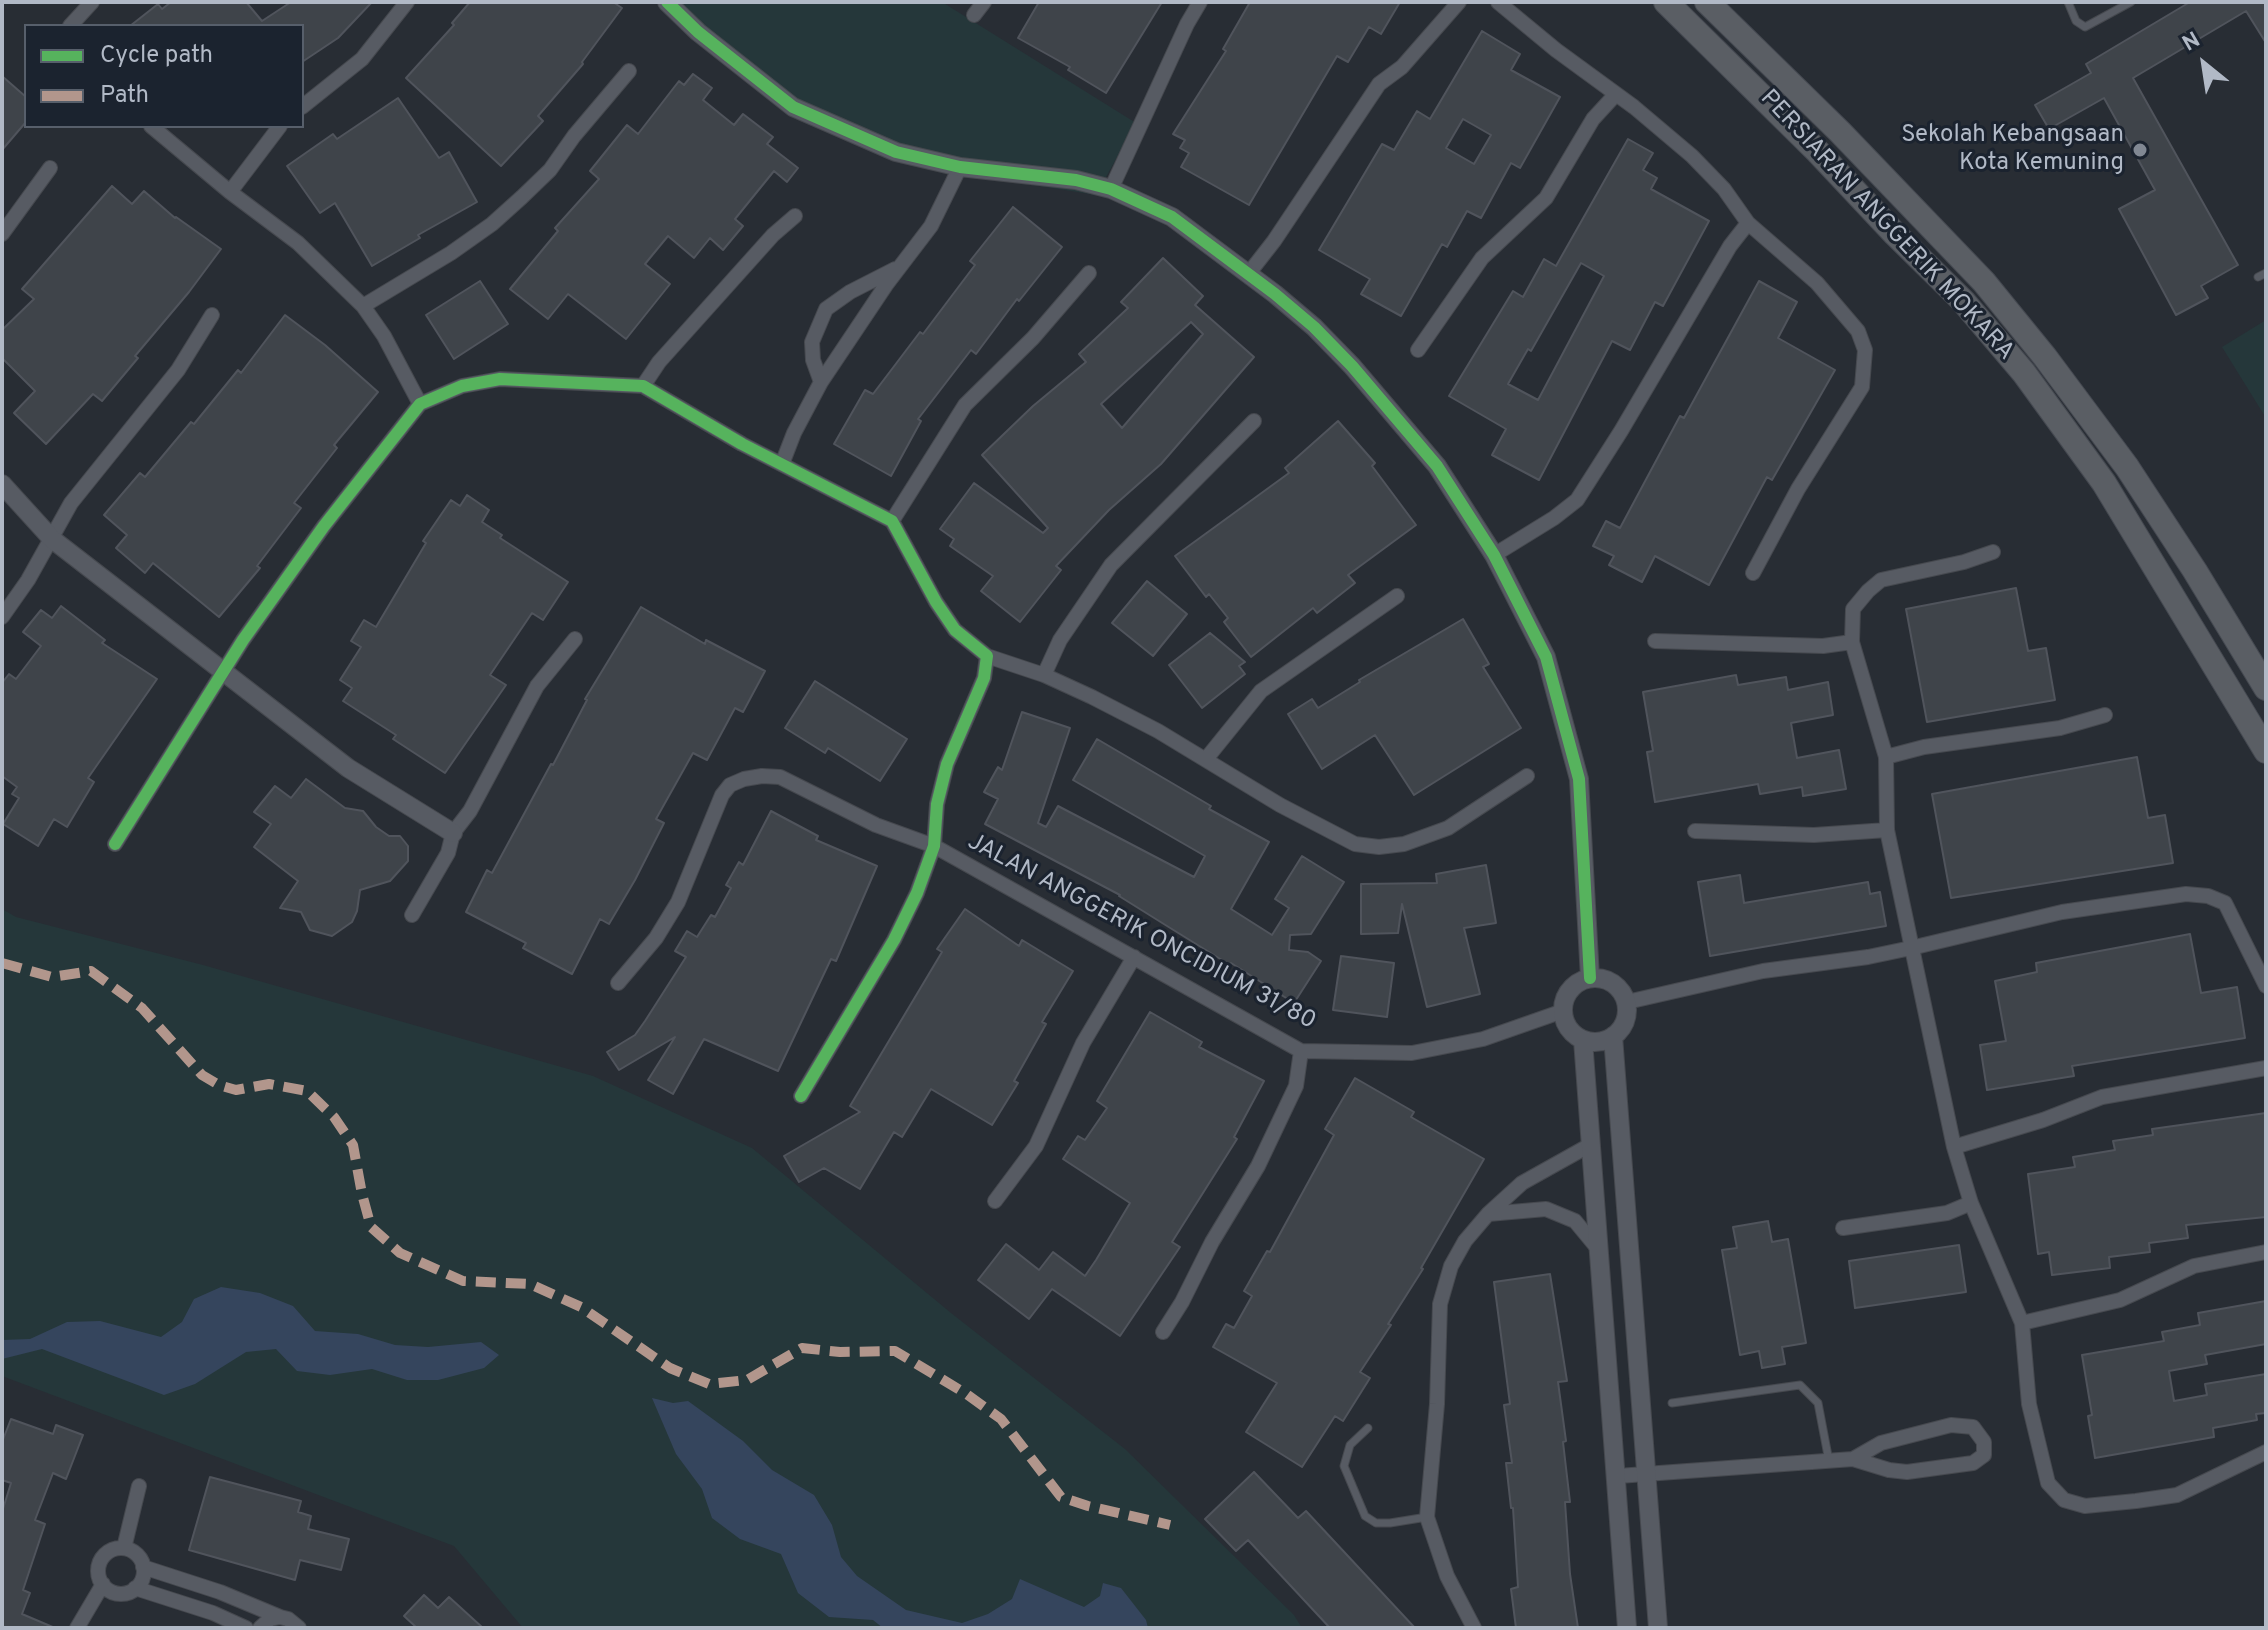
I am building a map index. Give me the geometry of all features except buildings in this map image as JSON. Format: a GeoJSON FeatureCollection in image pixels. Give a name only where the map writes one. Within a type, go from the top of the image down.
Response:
{"type":"FeatureCollection","features":[{"type":"Feature","properties":{"kind":"main road","name":"PERSIARAN ANGGERIK MOKARA"},"geometry":{"type":"LineString","coordinates":[[1666,2],[1808,141],[1963,301],[2024,373],[2104,483],[2266,751]]}},
{"type":"Feature","properties":{"kind":"main road","name":"PERSIARAN ANGGERIK MOKARA"},"geometry":{"type":"LineString","coordinates":[[1707,2],[1840,132],[2001,303],[2127,467],[2266,688]]}},
{"type":"Feature","properties":{"kind":"street"},"geometry":{"type":"LineString","coordinates":[[72,24],[92,2]]}},
{"type":"Feature","properties":{"kind":"street"},"geometry":{"type":"LineString","coordinates":[[304,105],[362,59],[407,2]]}},
{"type":"Feature","properties":{"kind":"street"},"geometry":{"type":"LineString","coordinates":[[667,2],[698,32],[793,107],[896,152],[960,167],[1076,180],[1111,189],[1172,217],[1249,273],[1314,327],[1352,366],[1437,466],[1494,555],[1546,657],[1579,779],[1590,978]]}},
{"type":"Feature","properties":{"kind":"street"},"geometry":{"type":"LineString","coordinates":[[974,15],[984,2]]}},
{"type":"Feature","properties":{"kind":"street"},"geometry":{"type":"LineString","coordinates":[[1111,189],[1200,2]]}},
{"type":"Feature","properties":{"kind":"street"},"geometry":{"type":"LineString","coordinates":[[1249,273],[1274,241],[1379,84],[1402,67],[1459,2]]}},
{"type":"Feature","properties":{"kind":"street"},"geometry":{"type":"LineString","coordinates":[[1498,2],[1692,156],[1724,189],[1748,223],[1817,283],[1858,331],[1865,350],[1862,387],[1798,489],[1753,573]]}},
{"type":"Feature","properties":{"kind":"street"},"geometry":{"type":"LineString","coordinates":[[363,306],[451,253],[492,224],[550,170],[574,136],[629,71]]}},
{"type":"Feature","properties":{"kind":"street"},"geometry":{"type":"LineString","coordinates":[[1418,350],[1482,258],[1546,198],[1593,119],[1616,94]]}},
{"type":"Feature","properties":{"kind":"street"},"geometry":{"type":"LineString","coordinates":[[153,128],[230,192],[298,243],[363,306],[384,336],[420,404]]}},
{"type":"Feature","properties":{"kind":"street"},"geometry":{"type":"LineString","coordinates":[[230,192],[278,128]]}},
{"type":"Feature","properties":{"kind":"street"},"geometry":{"type":"LineString","coordinates":[[782,464],[794,433],[821,382],[899,267],[931,226],[960,167]]}},
{"type":"Feature","properties":{"kind":"street"},"geometry":{"type":"LineString","coordinates":[[2,234],[50,168]]}},
{"type":"Feature","properties":{"kind":"street"},"geometry":{"type":"LineString","coordinates":[[643,386],[659,362],[773,235],[795,216]]}},
{"type":"Feature","properties":{"kind":"street"},"geometry":{"type":"LineString","coordinates":[[1494,555],[1577,500],[1730,246],[1748,223]]}},
{"type":"Feature","properties":{"kind":"street"},"geometry":{"type":"LineString","coordinates":[[821,382],[813,360],[812,342],[826,309],[850,292],[899,267]]}},
{"type":"Feature","properties":{"kind":"street"},"geometry":{"type":"LineString","coordinates":[[892,521],[965,405],[1033,338],[1089,273]]}},
{"type":"Feature","properties":{"kind":"street"},"geometry":{"type":"LineString","coordinates":[[2,617],[28,580],[71,503],[178,370],[212,315]]}},
{"type":"Feature","properties":{"kind":"street"},"geometry":{"type":"LineString","coordinates":[[115,844],[223,670],[324,526],[420,404],[462,386],[500,379],[643,386],[742,444],[892,521],[936,602],[955,630],[987,656],[1044,675],[1158,731],[1280,805],[1355,844],[1379,847],[1404,844],[1448,828],[1527,776]]}},
{"type":"Feature","properties":{"kind":"street"},"geometry":{"type":"LineString","coordinates":[[1044,675],[1060,640],[1111,565],[1254,421]]}},
{"type":"Feature","properties":{"kind":"street"},"geometry":{"type":"LineString","coordinates":[[2,484],[52,539],[348,768],[453,833]]}},
{"type":"Feature","properties":{"kind":"street"},"geometry":{"type":"LineString","coordinates":[[1993,552],[1964,562],[1881,580],[1853,609],[1852,642],[1886,757],[1887,830],[1954,1147],[1971,1203],[2022,1323],[2029,1404],[2048,1483],[2064,1500],[2085,1506],[2177,1495],[2266,1452]]}},
{"type":"Feature","properties":{"kind":"street"},"geometry":{"type":"LineString","coordinates":[[1206,759],[1261,691],[1397,596]]}},
{"type":"Feature","properties":{"kind":"street"},"geometry":{"type":"LineString","coordinates":[[412,915],[448,853],[453,833],[470,811],[537,686],[575,639]]}},
{"type":"Feature","properties":{"kind":"street"},"geometry":{"type":"LineString","coordinates":[[1655,641],[1823,646],[1852,642]]}},
{"type":"Feature","properties":{"kind":"street"},"geometry":{"type":"LineString","coordinates":[[801,1096],[894,940],[917,893],[934,846],[937,804],[947,764],[984,678],[987,656]]}},
{"type":"Feature","properties":{"kind":"street"},"geometry":{"type":"LineString","coordinates":[[1886,757],[1924,747],[2060,728],[2105,715]]}},
{"type":"Feature","properties":{"kind":"street","name":"JALAN ANGGERIK ONCIDIUM 31/80"},"geometry":{"type":"LineString","coordinates":[[618,983],[656,938],[678,902],[722,795],[730,785],[744,779],[780,777],[876,825],[934,846],[1301,1051],[1412,1053],[1483,1039],[1563,1011]]}},
{"type":"Feature","properties":{"kind":"street"},"geometry":{"type":"LineString","coordinates":[[1695,831],[1814,835],[1887,830]]}},
{"type":"Feature","properties":{"kind":"street"},"geometry":{"type":"LineString","coordinates":[[1627,1002],[1763,971],[1868,957],[2062,912],[2186,894],[2208,896],[2225,903],[2266,986]]}},
{"type":"Feature","properties":{"kind":"street"},"geometry":{"type":"LineString","coordinates":[[995,1201],[1036,1146],[1083,1043],[1134,957]]}},
{"type":"Feature","properties":{"kind":"street"},"geometry":{"type":"LineString","coordinates":[[1590,978],[1602,978],[1613,983],[1622,991],[1627,1002],[1625,1021],[1613,1036],[1598,1042],[1583,1040],[1573,1033],[1563,1011],[1567,993],[1573,986],[1590,978]]}},
{"type":"Feature","properties":{"kind":"street"},"geometry":{"type":"LineString","coordinates":[[1613,1036],[1658,1628]]}},
{"type":"Feature","properties":{"kind":"street"},"geometry":{"type":"LineString","coordinates":[[1583,1040],[1627,1628]]}},
{"type":"Feature","properties":{"kind":"street"},"geometry":{"type":"LineString","coordinates":[[1163,1332],[1258,1166],[1296,1086],[1301,1051]]}},
{"type":"Feature","properties":{"kind":"street"},"geometry":{"type":"LineString","coordinates":[[1954,1147],[2043,1120],[2102,1097],[2266,1068]]}},
{"type":"Feature","properties":{"kind":"street"},"geometry":{"type":"LineString","coordinates":[[1474,1628],[1447,1576],[1427,1517],[1437,1404],[1440,1304],[1451,1266],[1465,1241],[1488,1214],[1522,1183],[1590,1145]]}},
{"type":"Feature","properties":{"kind":"street"},"geometry":{"type":"LineString","coordinates":[[1843,1228],[1947,1213],[1971,1203]]}},
{"type":"Feature","properties":{"kind":"street"},"geometry":{"type":"LineString","coordinates":[[1488,1214],[1546,1209],[1575,1221],[1599,1250]]}},
{"type":"Feature","properties":{"kind":"street"},"geometry":{"type":"LineString","coordinates":[[2022,1323],[2120,1300],[2194,1266],[2266,1252]]}},
{"type":"Feature","properties":{"kind":"street"},"geometry":{"type":"LineString","coordinates":[[1618,1476],[1853,1459],[1907,1472],[1973,1463],[1984,1455],[1984,1442],[1973,1427],[1951,1425],[1881,1443],[1853,1459]]}},
{"type":"Feature","properties":{"kind":"street"},"geometry":{"type":"LineString","coordinates":[[124,1548],[139,1486]]}},
{"type":"Feature","properties":{"kind":"street"},"geometry":{"type":"LineString","coordinates":[[124,1548],[140,1558],[142,1579],[129,1592],[114,1593],[103,1584],[98,1568],[107,1553],[124,1548]]}},
{"type":"Feature","properties":{"kind":"street"},"geometry":{"type":"LineString","coordinates":[[143,1567],[220,1592],[288,1619],[299,1628]]}},
{"type":"Feature","properties":{"kind":"street"},"geometry":{"type":"LineString","coordinates":[[77,1628],[103,1584]]}},
{"type":"Feature","properties":{"kind":"street"},"geometry":{"type":"LineString","coordinates":[[135,1588],[213,1613],[246,1628]]}},
{"type":"Feature","properties":{"kind":"street"},"geometry":{"type":"LineString","coordinates":[[260,1628],[270,1619],[280,1617]]}},
{"type":"Feature","properties":{"kind":"lane"},"geometry":{"type":"LineString","coordinates":[[2068,2],[2076,21],[2085,27],[2131,2]]}},
{"type":"Feature","properties":{"kind":"lane"},"geometry":{"type":"LineString","coordinates":[[1672,1403],[1800,1385],[1818,1403],[1829,1461]]}},
{"type":"Feature","properties":{"kind":"lane"},"geometry":{"type":"LineString","coordinates":[[1368,1428],[1350,1445],[1344,1466],[1365,1516],[1376,1523],[1427,1517]]}},
{"type":"Feature","properties":{"kind":"shaded area"},"geometry":{"type":"Polygon","coordinates":[[[665,2],[942,2],[1136,123],[1096,195],[983,177],[793,105],[665,2]]]}},
{"type":"Feature","properties":{"kind":"shaded area"},"geometry":{"type":"Polygon","coordinates":[[[2266,320],[2266,418],[2222,347],[2266,320]]]}},
{"type":"Feature","properties":{"kind":"shaded area"},"geometry":{"type":"Polygon","coordinates":[[[2,909],[16,917],[203,965],[593,1076],[752,1148],[951,1313],[1125,1449],[1294,1615],[1302,1628],[523,1628],[454,1546],[2,1376],[2,909]]]}},
{"type":"Feature","properties":{"kind":"water"},"geometry":{"type":"Polygon","coordinates":[[[221,1287],[260,1293],[293,1306],[315,1331],[358,1334],[395,1345],[428,1347],[481,1342],[499,1355],[484,1368],[438,1380],[407,1380],[372,1369],[330,1375],[297,1371],[276,1349],[246,1352],[195,1384],[164,1395],[42,1349],[2,1359],[2,1340],[30,1339],[67,1322],[100,1321],[161,1337],[182,1322],[194,1299],[221,1287]]]}},
{"type":"Feature","properties":{"kind":"water"},"geometry":{"type":"Polygon","coordinates":[[[652,1398],[673,1403],[688,1401],[743,1441],[772,1470],[814,1495],[832,1525],[841,1557],[857,1576],[906,1610],[962,1623],[988,1614],[1012,1599],[1020,1579],[1084,1607],[1100,1596],[1103,1583],[1121,1588],[1146,1620],[1148,1628],[883,1628],[873,1620],[829,1617],[798,1593],[781,1554],[740,1539],[712,1518],[702,1489],[676,1454],[652,1398]]]}},
{"type":"Feature","properties":{"kind":"marked path"},"geometry":{"type":"LineString","coordinates":[[2,963],[52,977],[91,971],[142,1008],[202,1075],[219,1085],[236,1090],[269,1084],[307,1091],[334,1117],[353,1145],[371,1227],[400,1253],[463,1281],[530,1284],[581,1307],[670,1368],[709,1384],[747,1380],[802,1348],[840,1352],[895,1351],[965,1393],[1001,1419],[1061,1497],[1170,1525]]}},
{"type":"Feature","properties":{"kind":"cycle path"},"geometry":{"type":"LineString","coordinates":[[667,2],[698,32],[793,107],[896,152],[960,167],[1076,180],[1111,189],[1172,217],[1275,294],[1314,327],[1352,366],[1437,466],[1494,555],[1546,657],[1579,779],[1590,978]]}},
{"type":"Feature","properties":{"kind":"cycle path"},"geometry":{"type":"LineString","coordinates":[[115,844],[243,640],[324,526],[420,404],[462,386],[500,379],[643,386],[742,444],[892,521],[936,602],[955,630],[987,656],[984,678],[947,764],[937,804],[934,846],[917,893],[894,940],[801,1096]]}},
{"type":"Feature","properties":{"kind":"place","name":"Sekolah Kebangsaan Kota Kemuning"},"geometry":{"type":"Point","coordinates":[2140,150]}}]}
